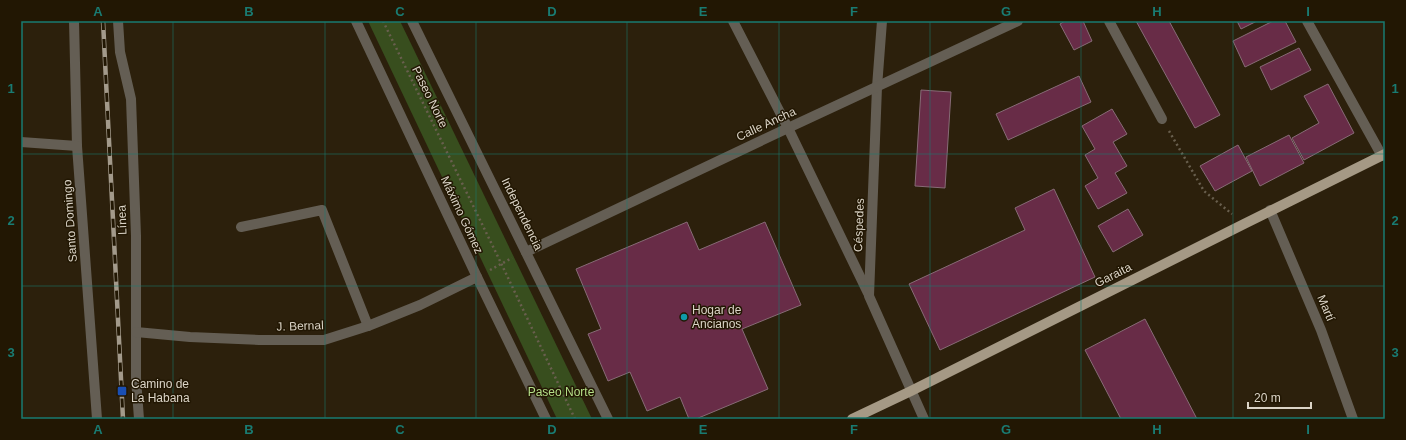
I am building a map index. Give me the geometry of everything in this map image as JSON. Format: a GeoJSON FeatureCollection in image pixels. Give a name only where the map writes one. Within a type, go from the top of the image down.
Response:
{"type":"FeatureCollection","features":[{"type":"Feature","properties":{"kind":"main road","name":"Garaita"},"geometry":{"type":"LineString","coordinates":[[852,419],[911,391],[1270,210],[1384,155]]}},
{"type":"Feature","properties":{"kind":"street","name":"Santo Domingo"},"geometry":{"type":"LineString","coordinates":[[74,21],[77,146],[98,419]]}},
{"type":"Feature","properties":{"kind":"street","name":"Línea"},"geometry":{"type":"LineString","coordinates":[[118,21],[120,52],[131,98],[136,236],[136,378],[139,419]]}},
{"type":"Feature","properties":{"kind":"street","name":"Máximo Gómez"},"geometry":{"type":"LineString","coordinates":[[356,21],[546,419]]}},
{"type":"Feature","properties":{"kind":"street","name":"Independencia"},"geometry":{"type":"LineString","coordinates":[[412,21],[608,419]]}},
{"type":"Feature","properties":{"kind":"street"},"geometry":{"type":"LineString","coordinates":[[733,21],[788,128],[869,296]]}},
{"type":"Feature","properties":{"kind":"street","name":"Céspedes"},"geometry":{"type":"LineString","coordinates":[[882,21],[877,87],[869,296],[924,419]]}},
{"type":"Feature","properties":{"kind":"street","name":"Calle Ancha"},"geometry":{"type":"LineString","coordinates":[[526,252],[1018,21]]}},
{"type":"Feature","properties":{"kind":"street"},"geometry":{"type":"LineString","coordinates":[[1109,21],[1162,119]]}},
{"type":"Feature","properties":{"kind":"street"},"geometry":{"type":"LineString","coordinates":[[1307,21],[1384,155]]}},
{"type":"Feature","properties":{"kind":"street"},"geometry":{"type":"LineString","coordinates":[[21,142],[77,146]]}},
{"type":"Feature","properties":{"kind":"street"},"geometry":{"type":"LineString","coordinates":[[241,227],[322,210],[368,326]]}},
{"type":"Feature","properties":{"kind":"street","name":"Martí"},"geometry":{"type":"LineString","coordinates":[[1270,210],[1322,330],[1353,419]]}},
{"type":"Feature","properties":{"kind":"street","name":"J. Bernal"},"geometry":{"type":"LineString","coordinates":[[136,332],[190,337],[259,340],[324,340],[368,326],[420,305],[477,277]]}},
{"type":"Feature","properties":{"kind":"path","name":"Paseo Norte"},"geometry":{"type":"LineString","coordinates":[[383,21],[575,419]]}},
{"type":"Feature","properties":{"kind":"path"},"geometry":{"type":"LineString","coordinates":[[1162,119],[1204,191],[1244,224]]}},
{"type":"Feature","properties":{"kind":"path"},"geometry":{"type":"LineString","coordinates":[[477,277],[501,263],[526,252]]}},
{"type":"Feature","properties":{"kind":"green space","name":"Paseo Norte"},"geometry":{"type":"Polygon","coordinates":[[[368,21],[400,21],[592,419],[557,419],[368,21]]]}},
{"type":"Feature","properties":{"kind":"building"},"geometry":{"type":"Polygon","coordinates":[[[1065,21],[1083,21],[1092,41],[1074,50],[1060,24],[1065,21]]]}},
{"type":"Feature","properties":{"kind":"building"},"geometry":{"type":"Polygon","coordinates":[[[1136,21],[1169,21],[1220,115],[1195,128],[1136,21]]]}},
{"type":"Feature","properties":{"kind":"building"},"geometry":{"type":"Polygon","coordinates":[[[1237,21],[1257,21],[1241,29],[1237,21]]]}},
{"type":"Feature","properties":{"kind":"building"},"geometry":{"type":"Polygon","coordinates":[[[1273,21],[1285,21],[1296,42],[1245,67],[1233,41],[1273,21]]]}},
{"type":"Feature","properties":{"kind":"building"},"geometry":{"type":"Polygon","coordinates":[[[1299,48],[1311,70],[1271,90],[1260,67],[1299,48]]]}},
{"type":"Feature","properties":{"kind":"building"},"geometry":{"type":"Polygon","coordinates":[[[1079,76],[1091,102],[1008,140],[996,114],[1079,76]]]}},
{"type":"Feature","properties":{"kind":"building"},"geometry":{"type":"Polygon","coordinates":[[[1328,84],[1354,133],[1304,160],[1292,138],[1319,123],[1304,96],[1328,84]]]}},
{"type":"Feature","properties":{"kind":"building"},"geometry":{"type":"Polygon","coordinates":[[[921,90],[951,92],[945,188],[915,186],[921,90]]]}},
{"type":"Feature","properties":{"kind":"building"},"geometry":{"type":"Polygon","coordinates":[[[1112,109],[1127,134],[1113,142],[1127,166],[1115,173],[1127,193],[1098,209],[1085,186],[1098,178],[1085,155],[1095,149],[1082,126],[1112,109]]]}},
{"type":"Feature","properties":{"kind":"building"},"geometry":{"type":"Polygon","coordinates":[[[1289,135],[1304,163],[1260,186],[1246,157],[1289,135]]]}},
{"type":"Feature","properties":{"kind":"building"},"geometry":{"type":"Polygon","coordinates":[[[1238,145],[1252,171],[1215,191],[1200,166],[1238,145]]]}},
{"type":"Feature","properties":{"kind":"building"},"geometry":{"type":"Polygon","coordinates":[[[1054,189],[1095,277],[940,350],[909,284],[1025,230],[1015,208],[1054,189]]]}},
{"type":"Feature","properties":{"kind":"building"},"geometry":{"type":"Polygon","coordinates":[[[1128,209],[1143,235],[1113,252],[1098,226],[1128,209]]]}},
{"type":"Feature","properties":{"kind":"building","name":"Hogar de Ancianos"},"geometry":{"type":"Polygon","coordinates":[[[687,222],[699,250],[765,222],[801,305],[742,329],[768,389],[696,419],[689,419],[680,397],[647,411],[630,372],[608,381],[588,334],[601,329],[576,269],[687,222]]]}},
{"type":"Feature","properties":{"kind":"building"},"geometry":{"type":"Polygon","coordinates":[[[1145,319],[1197,419],[1121,419],[1085,350],[1145,319]]]}},
{"type":"Feature","properties":{"kind":"railway"},"geometry":{"type":"LineString","coordinates":[[103,21],[123,419]]}},
{"type":"Feature","properties":{"kind":"place","name":"Hogar de Ancianos"},"geometry":{"type":"Point","coordinates":[684,317]}},
{"type":"Feature","properties":{"kind":"place","name":"Camino de La Habana"},"geometry":{"type":"Point","coordinates":[122,391]}}]}
